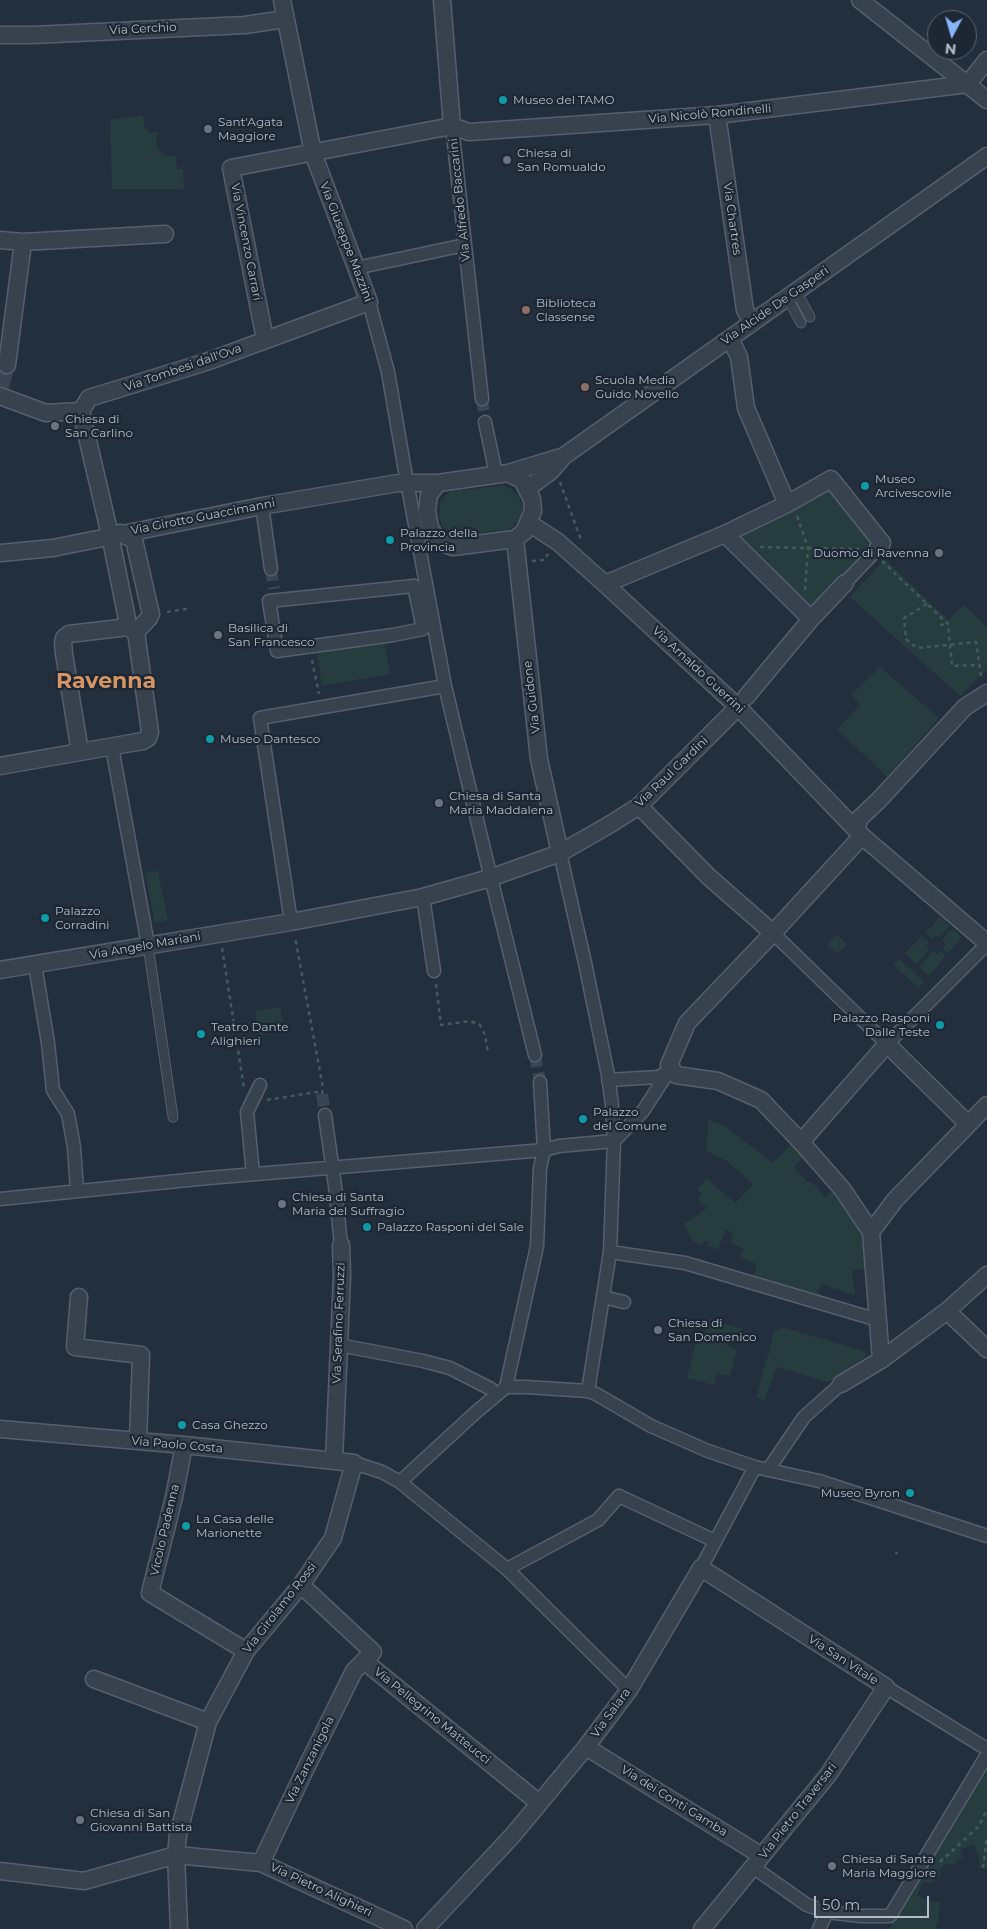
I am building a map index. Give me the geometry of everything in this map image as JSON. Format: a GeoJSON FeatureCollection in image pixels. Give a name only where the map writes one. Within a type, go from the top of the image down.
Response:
{"type":"FeatureCollection","features":[{"type":"Feature","properties":{"kind":"street","name":"Via Giuseppe Mazzini"},"geometry":{"type":"LineString","coordinates":[[282,0],[313,153],[369,302],[388,372],[424,570],[424,605]]}},
{"type":"Feature","properties":{"kind":"street","name":"Via Alfredo Baccarini"},"geometry":{"type":"LineString","coordinates":[[442,0],[452,126],[482,399]]}},
{"type":"Feature","properties":{"kind":"street"},"geometry":{"type":"LineString","coordinates":[[860,0],[987,100]]}},
{"type":"Feature","properties":{"kind":"street","name":"Via Cerchio"},"geometry":{"type":"LineString","coordinates":[[0,35],[245,25],[285,19]]}},
{"type":"Feature","properties":{"kind":"street"},"geometry":{"type":"LineString","coordinates":[[968,84],[987,60]]}},
{"type":"Feature","properties":{"kind":"street","name":"Via Nicolò Rondinelli"},"geometry":{"type":"LineString","coordinates":[[452,126],[469,132],[717,115],[968,84]]}},
{"type":"Feature","properties":{"kind":"street","name":"Via Chartres"},"geometry":{"type":"LineString","coordinates":[[717,115],[745,310],[752,322]]}},
{"type":"Feature","properties":{"kind":"street"},"geometry":{"type":"LineString","coordinates":[[313,153],[452,126]]}},
{"type":"Feature","properties":{"kind":"street","name":"Via Vincenzo Carrari"},"geometry":{"type":"LineString","coordinates":[[265,339],[231,168],[313,153]]}},
{"type":"Feature","properties":{"kind":"street","name":"Via Alcide De Gasperi"},"geometry":{"type":"LineString","coordinates":[[528,488],[550,471],[564,456],[987,156]]}},
{"type":"Feature","properties":{"kind":"street"},"geometry":{"type":"LineString","coordinates":[[0,240],[23,242],[165,234]]}},
{"type":"Feature","properties":{"kind":"street"},"geometry":{"type":"LineString","coordinates":[[7,365],[23,242]]}},
{"type":"Feature","properties":{"kind":"street"},"geometry":{"type":"LineString","coordinates":[[356,268],[465,246]]}},
{"type":"Feature","properties":{"kind":"street","name":"Via Tombesi dall'Ova"},"geometry":{"type":"LineString","coordinates":[[81,411],[90,398],[206,362],[369,302]]}},
{"type":"Feature","properties":{"kind":"street"},"geometry":{"type":"LineString","coordinates":[[730,338],[739,357],[746,408],[787,504]]}},
{"type":"Feature","properties":{"kind":"street"},"geometry":{"type":"LineString","coordinates":[[0,390],[46,413],[81,411],[115,534],[127,619],[131,629],[150,732],[148,738],[143,741],[0,766]]}},
{"type":"Feature","properties":{"kind":"street"},"geometry":{"type":"LineString","coordinates":[[485,422],[502,473]]}},
{"type":"Feature","properties":{"kind":"street","name":"Via Alcide De Gasperi"},"geometry":{"type":"LineString","coordinates":[[502,473],[564,456]]}},
{"type":"Feature","properties":{"kind":"street"},"geometry":{"type":"LineString","coordinates":[[502,473],[522,480],[528,488],[532,499],[533,511],[524,532],[515,539],[454,547],[439,542],[430,528],[427,511],[429,496],[438,483],[502,473]]}},
{"type":"Feature","properties":{"kind":"street"},"geometry":{"type":"LineString","coordinates":[[605,584],[725,534],[787,504],[831,479],[882,543],[845,583]]}},
{"type":"Feature","properties":{"kind":"street","name":"Via Girotto Guaccimanni"},"geometry":{"type":"LineString","coordinates":[[0,552],[52,548],[262,506],[398,483],[438,483]]}},
{"type":"Feature","properties":{"kind":"street"},"geometry":{"type":"LineString","coordinates":[[262,506],[271,569]]}},
{"type":"Feature","properties":{"kind":"street","name":"Via Arnaldo Guerrini"},"geometry":{"type":"LineString","coordinates":[[529,523],[558,542],[742,702],[860,832],[987,944]]}},
{"type":"Feature","properties":{"kind":"street"},"geometry":{"type":"LineString","coordinates":[[80,752],[64,654],[64,638],[69,634],[120,628],[131,629],[147,623],[151,614],[134,540],[115,534]]}},
{"type":"Feature","properties":{"kind":"street"},"geometry":{"type":"LineString","coordinates":[[725,534],[807,614]]}},
{"type":"Feature","properties":{"kind":"street","name":"Via Guidone"},"geometry":{"type":"LineString","coordinates":[[515,539],[540,759],[560,853]]}},
{"type":"Feature","properties":{"kind":"street","name":"Via Raul Gardini"},"geometry":{"type":"LineString","coordinates":[[423,897],[490,878],[560,853],[639,806],[742,702],[807,614],[845,583]]}},
{"type":"Feature","properties":{"kind":"street"},"geometry":{"type":"LineString","coordinates":[[424,605],[423,629],[277,651],[269,601],[275,594],[414,586],[424,605],[445,686],[490,878],[535,1055]]}},
{"type":"Feature","properties":{"kind":"street"},"geometry":{"type":"LineString","coordinates":[[292,926],[260,718],[445,686]]}},
{"type":"Feature","properties":{"kind":"street"},"geometry":{"type":"LineString","coordinates":[[0,1199],[329,1167],[544,1150],[559,1146],[614,1141],[643,1111],[670,1070],[688,1023],[774,933],[860,832],[859,819],[880,800],[965,707],[987,693]]}},
{"type":"Feature","properties":{"kind":"street"},"geometry":{"type":"LineString","coordinates":[[112,747],[148,944]]}},
{"type":"Feature","properties":{"kind":"street"},"geometry":{"type":"LineString","coordinates":[[639,806],[709,877],[774,933],[968,1124]]}},
{"type":"Feature","properties":{"kind":"street"},"geometry":{"type":"LineString","coordinates":[[560,853],[585,963],[612,1105],[614,1141],[610,1252],[592,1393]]}},
{"type":"Feature","properties":{"kind":"street"},"geometry":{"type":"LineString","coordinates":[[423,897],[434,971]]}},
{"type":"Feature","properties":{"kind":"street","name":"Via Angelo Mariani"},"geometry":{"type":"LineString","coordinates":[[0,970],[148,944],[292,926],[423,897]]}},
{"type":"Feature","properties":{"kind":"street"},"geometry":{"type":"LineString","coordinates":[[801,1142],[887,1044],[987,944]]}},
{"type":"Feature","properties":{"kind":"street"},"geometry":{"type":"LineString","coordinates":[[35,965],[48,1043],[53,1090],[68,1114],[74,1147],[77,1191]]}},
{"type":"Feature","properties":{"kind":"street"},"geometry":{"type":"LineString","coordinates":[[608,1077],[658,1076],[670,1070]]}},
{"type":"Feature","properties":{"kind":"street"},"geometry":{"type":"LineString","coordinates":[[670,1070],[676,1075],[718,1081],[761,1100],[801,1142],[842,1190],[870,1232],[881,1360]]}},
{"type":"Feature","properties":{"kind":"street"},"geometry":{"type":"LineString","coordinates":[[400,1482],[506,1387],[537,1246],[540,1168],[544,1150],[540,1082]]}},
{"type":"Feature","properties":{"kind":"street"},"geometry":{"type":"LineString","coordinates":[[253,1174],[247,1112],[249,1103],[260,1085]]}},
{"type":"Feature","properties":{"kind":"street"},"geometry":{"type":"LineString","coordinates":[[870,1232],[894,1200],[987,1105]]}},
{"type":"Feature","properties":{"kind":"street","name":"Via Serafino Ferruzzi"},"geometry":{"type":"LineString","coordinates":[[325,1115],[329,1167],[335,1186],[342,1276],[334,1460]]}},
{"type":"Feature","properties":{"kind":"street"},"geometry":{"type":"LineString","coordinates":[[610,1252],[685,1264],[878,1320]]}},
{"type":"Feature","properties":{"kind":"street"},"geometry":{"type":"LineString","coordinates":[[768,1470],[804,1417],[841,1384],[881,1360],[947,1311],[987,1275]]}},
{"type":"Feature","properties":{"kind":"street"},"geometry":{"type":"LineString","coordinates":[[80,1297],[75,1347],[141,1355],[138,1441]]}},
{"type":"Feature","properties":{"kind":"street"},"geometry":{"type":"LineString","coordinates":[[603,1297],[624,1302]]}},
{"type":"Feature","properties":{"kind":"street"},"geometry":{"type":"LineString","coordinates":[[947,1311],[987,1349]]}},
{"type":"Feature","properties":{"kind":"street"},"geometry":{"type":"LineString","coordinates":[[339,1345],[450,1368],[491,1388]]}},
{"type":"Feature","properties":{"kind":"street"},"geometry":{"type":"LineString","coordinates":[[506,1387],[592,1393],[651,1426],[708,1451],[755,1467],[819,1480],[987,1536]]}},
{"type":"Feature","properties":{"kind":"street","name":"Via Paolo Costa"},"geometry":{"type":"LineString","coordinates":[[0,1429],[184,1445],[354,1463]]}},
{"type":"Feature","properties":{"kind":"street","name":"Vicolo Padenna"},"geometry":{"type":"LineString","coordinates":[[184,1445],[174,1497],[150,1593],[246,1650]]}},
{"type":"Feature","properties":{"kind":"street"},"geometry":{"type":"LineString","coordinates":[[354,1463],[382,1472],[400,1482],[507,1569],[629,1690]]}},
{"type":"Feature","properties":{"kind":"street","name":"Via Girolamo Rossi"},"geometry":{"type":"LineString","coordinates":[[179,1929],[176,1855],[178,1835],[208,1722],[246,1650],[301,1585],[333,1538],[354,1463]]}},
{"type":"Feature","properties":{"kind":"street","name":"Via Salara"},"geometry":{"type":"LineString","coordinates":[[425,1929],[513,1835],[586,1747],[629,1690],[701,1568],[755,1467]]}},
{"type":"Feature","properties":{"kind":"street"},"geometry":{"type":"LineString","coordinates":[[507,1569],[598,1520],[619,1496],[715,1541]]}},
{"type":"Feature","properties":{"kind":"street","name":"Via San Vitale"},"geometry":{"type":"LineString","coordinates":[[701,1568],[886,1687],[987,1749]]}},
{"type":"Feature","properties":{"kind":"street","name":"Via Pellegrino Matteucci"},"geometry":{"type":"LineString","coordinates":[[301,1585],[373,1652],[364,1661],[539,1803]]}},
{"type":"Feature","properties":{"kind":"street","name":"Via Zanzanigola"},"geometry":{"type":"LineString","coordinates":[[261,1862],[354,1671],[364,1661]]}},
{"type":"Feature","properties":{"kind":"street"},"geometry":{"type":"LineString","coordinates":[[94,1679],[208,1722]]}},
{"type":"Feature","properties":{"kind":"street","name":"Via Pietro Traversari"},"geometry":{"type":"LineString","coordinates":[[702,1929],[828,1775],[886,1687]]}},
{"type":"Feature","properties":{"kind":"street","name":"Via dei Conti Gamba"},"geometry":{"type":"LineString","coordinates":[[586,1747],[758,1861]]}},
{"type":"Feature","properties":{"kind":"street"},"geometry":{"type":"LineString","coordinates":[[758,1861],[807,1905],[827,1912],[860,1916],[890,1916],[987,1755]]}},
{"type":"Feature","properties":{"kind":"street"},"geometry":{"type":"LineString","coordinates":[[0,1871],[84,1881],[176,1855]]}},
{"type":"Feature","properties":{"kind":"street","name":"Via Pietro Alighieri"},"geometry":{"type":"LineString","coordinates":[[176,1855],[261,1862],[404,1929]]}},
{"type":"Feature","properties":{"kind":"street"},"geometry":{"type":"LineString","coordinates":[[819,1929],[827,1912]]}},
{"type":"Feature","properties":{"kind":"lane"},"geometry":{"type":"LineString","coordinates":[[792,294],[810,317]]}},
{"type":"Feature","properties":{"kind":"lane"},"geometry":{"type":"LineString","coordinates":[[792,294],[801,323]]}},
{"type":"Feature","properties":{"kind":"lane"},"geometry":{"type":"LineString","coordinates":[[148,944],[173,1117]]}},
{"type":"Feature","properties":{"kind":"path"},"geometry":{"type":"LineString","coordinates":[[558,478],[581,540]]}},
{"type":"Feature","properties":{"kind":"path"},"geometry":{"type":"LineString","coordinates":[[787,504],[794,507],[808,548],[805,605],[807,614]]}},
{"type":"Feature","properties":{"kind":"path"},"geometry":{"type":"LineString","coordinates":[[517,562],[544,560],[558,542]]}},
{"type":"Feature","properties":{"kind":"path"},"geometry":{"type":"LineString","coordinates":[[741,549],[751,547],[868,548],[875,550],[926,604],[948,624],[952,666],[980,665]]}},
{"type":"Feature","properties":{"kind":"path"},"geometry":{"type":"LineString","coordinates":[[926,604],[904,618],[906,639],[916,648],[976,642],[981,676],[987,682]]}},
{"type":"Feature","properties":{"kind":"path"},"geometry":{"type":"LineString","coordinates":[[151,614],[186,609],[187,613]]}},
{"type":"Feature","properties":{"kind":"path"},"geometry":{"type":"LineString","coordinates":[[940,625],[948,624]]}},
{"type":"Feature","properties":{"kind":"path"},"geometry":{"type":"LineString","coordinates":[[310,647],[321,708]]}},
{"type":"Feature","properties":{"kind":"path"},"geometry":{"type":"LineString","coordinates":[[221,941],[249,1103],[316,1092],[322,1094],[323,1088],[292,926]]}},
{"type":"Feature","properties":{"kind":"path"},"geometry":{"type":"LineString","coordinates":[[434,971],[441,1025],[470,1021],[480,1025],[485,1035],[488,1053]]}},
{"type":"Feature","properties":{"kind":"path"},"geometry":{"type":"LineString","coordinates":[[939,1862],[978,1826],[987,1810]]}},
{"type":"Feature","properties":{"kind":"path"},"geometry":{"type":"LineString","coordinates":[[983,1868],[987,1836]]}},
{"type":"Feature","properties":{"kind":"green space"},"geometry":{"type":"Polygon","coordinates":[[[143,115],[145,128],[150,133],[159,132],[156,140],[157,149],[165,156],[175,156],[177,169],[183,169],[184,189],[112,189],[110,120],[143,115]]]}},
{"type":"Feature","properties":{"kind":"green space"},"geometry":{"type":"Polygon","coordinates":[[[502,486],[510,488],[520,499],[523,507],[521,516],[514,526],[508,530],[457,535],[443,527],[439,518],[440,503],[452,491],[502,486]]]}},
{"type":"Feature","properties":{"kind":"green space"},"geometry":{"type":"Polygon","coordinates":[[[828,489],[873,543],[809,610],[741,537],[828,489]]]}},
{"type":"Feature","properties":{"kind":"green space"},"geometry":{"type":"Polygon","coordinates":[[[885,559],[948,620],[964,605],[987,627],[987,670],[960,696],[850,597],[885,559]]]}},
{"type":"Feature","properties":{"kind":"green space"},"geometry":{"type":"Polygon","coordinates":[[[384,639],[390,674],[322,686],[316,648],[384,639]]]}},
{"type":"Feature","properties":{"kind":"green space"},"geometry":{"type":"Polygon","coordinates":[[[880,667],[939,718],[887,777],[837,729],[860,705],[851,695],[880,667]]]}},
{"type":"Feature","properties":{"kind":"green space"},"geometry":{"type":"Polygon","coordinates":[[[158,871],[168,920],[155,923],[145,873],[158,871]]]}},
{"type":"Feature","properties":{"kind":"green space"},"geometry":{"type":"Polygon","coordinates":[[[940,917],[950,926],[939,938],[936,935],[932,939],[925,933],[940,917]]]}},
{"type":"Feature","properties":{"kind":"green space"},"geometry":{"type":"Polygon","coordinates":[[[952,928],[962,937],[948,953],[942,948],[946,944],[942,940],[952,928]]]}},
{"type":"Feature","properties":{"kind":"green space"},"geometry":{"type":"Polygon","coordinates":[[[837,934],[847,944],[837,954],[827,944],[837,934]]]}},
{"type":"Feature","properties":{"kind":"green space"},"geometry":{"type":"Polygon","coordinates":[[[922,936],[929,942],[926,946],[930,949],[917,964],[905,953],[922,936]]]}},
{"type":"Feature","properties":{"kind":"green space"},"geometry":{"type":"Polygon","coordinates":[[[933,951],[937,955],[940,951],[946,956],[929,976],[920,967],[933,951]]]}},
{"type":"Feature","properties":{"kind":"green space"},"geometry":{"type":"Polygon","coordinates":[[[899,959],[924,982],[919,988],[893,965],[899,959]]]}},
{"type":"Feature","properties":{"kind":"green space"},"geometry":{"type":"Polygon","coordinates":[[[280,1007],[285,1031],[259,1035],[255,1011],[280,1007]]]}},
{"type":"Feature","properties":{"kind":"green space"},"geometry":{"type":"Polygon","coordinates":[[[709,1120],[725,1126],[773,1163],[792,1143],[804,1156],[794,1167],[808,1183],[811,1181],[825,1197],[834,1190],[860,1229],[862,1236],[865,1268],[852,1271],[855,1295],[821,1284],[817,1296],[754,1276],[757,1264],[740,1258],[744,1249],[730,1243],[733,1235],[726,1229],[718,1249],[708,1246],[709,1242],[703,1241],[702,1245],[693,1242],[684,1223],[707,1208],[698,1199],[702,1195],[697,1189],[707,1179],[735,1203],[753,1184],[730,1163],[706,1150],[709,1120]]]}},
{"type":"Feature","properties":{"kind":"green space"},"geometry":{"type":"Polygon","coordinates":[[[709,1319],[743,1329],[741,1335],[730,1332],[727,1346],[737,1349],[730,1376],[717,1373],[714,1385],[687,1378],[696,1342],[701,1344],[709,1319]]]}},
{"type":"Feature","properties":{"kind":"green space"},"geometry":{"type":"Polygon","coordinates":[[[782,1327],[867,1352],[865,1357],[828,1382],[776,1367],[765,1400],[756,1398],[775,1329],[780,1331],[782,1327]]]}},
{"type":"Feature","properties":{"kind":"green space"},"geometry":{"type":"Polygon","coordinates":[[[987,1766],[987,1868],[979,1868],[980,1860],[974,1845],[960,1849],[963,1857],[956,1861],[955,1864],[946,1864],[940,1870],[939,1878],[934,1879],[933,1883],[923,1882],[917,1895],[930,1902],[940,1902],[938,1923],[936,1924],[937,1928],[941,1929],[889,1929],[987,1766]]]}},
{"type":"Feature","properties":{"kind":"tunnel"},"geometry":{"type":"LineString","coordinates":[[1,387],[7,365]]}},
{"type":"Feature","properties":{"kind":"tunnel"},"geometry":{"type":"LineString","coordinates":[[482,399],[485,422]]}},
{"type":"Feature","properties":{"kind":"tunnel"},"geometry":{"type":"LineString","coordinates":[[271,569],[274,589]]}},
{"type":"Feature","properties":{"kind":"tunnel"},"geometry":{"type":"LineString","coordinates":[[535,1055],[540,1082]]}},
{"type":"Feature","properties":{"kind":"tunnel"},"geometry":{"type":"LineString","coordinates":[[322,1094],[325,1115]]}},
{"type":"Feature","properties":{"kind":"place","name":"Museo del TAMO"},"geometry":{"type":"Point","coordinates":[503,100]}},
{"type":"Feature","properties":{"kind":"place","name":"Sant'Agata Maggiore"},"geometry":{"type":"Point","coordinates":[208,129]}},
{"type":"Feature","properties":{"kind":"place","name":"Chiesa di San Romualdo"},"geometry":{"type":"Point","coordinates":[507,160]}},
{"type":"Feature","properties":{"kind":"place","name":"Biblioteca Classense"},"geometry":{"type":"Point","coordinates":[526,310]}},
{"type":"Feature","properties":{"kind":"place","name":"Scuola Media Guido Novello"},"geometry":{"type":"Point","coordinates":[585,387]}},
{"type":"Feature","properties":{"kind":"place","name":"Chiesa di San Carlino"},"geometry":{"type":"Point","coordinates":[55,426]}},
{"type":"Feature","properties":{"kind":"place","name":"Museo Arcivescovile"},"geometry":{"type":"Point","coordinates":[865,486]}},
{"type":"Feature","properties":{"kind":"place","name":"Palazzo della Provincia"},"geometry":{"type":"Point","coordinates":[390,540]}},
{"type":"Feature","properties":{"kind":"place","name":"Duomo di Ravenna"},"geometry":{"type":"Point","coordinates":[939,553]}},
{"type":"Feature","properties":{"kind":"place","name":"Basilica di San Francesco"},"geometry":{"type":"Point","coordinates":[218,635]}},
{"type":"Feature","properties":{"kind":"place","name":"Museo Dantesco"},"geometry":{"type":"Point","coordinates":[210,739]}},
{"type":"Feature","properties":{"kind":"place","name":"Chiesa di Santa Maria Maddalena"},"geometry":{"type":"Point","coordinates":[439,803]}},
{"type":"Feature","properties":{"kind":"place","name":"Palazzo Corradini"},"geometry":{"type":"Point","coordinates":[45,918]}},
{"type":"Feature","properties":{"kind":"place","name":"Palazzo Rasponi Dalle Teste"},"geometry":{"type":"Point","coordinates":[940,1025]}},
{"type":"Feature","properties":{"kind":"place","name":"Teatro Dante Alighieri"},"geometry":{"type":"Point","coordinates":[201,1034]}},
{"type":"Feature","properties":{"kind":"place","name":"Palazzo del Comune"},"geometry":{"type":"Point","coordinates":[583,1119]}},
{"type":"Feature","properties":{"kind":"place","name":"Chiesa di Santa Maria del Suffragio"},"geometry":{"type":"Point","coordinates":[282,1204]}},
{"type":"Feature","properties":{"kind":"place","name":"Palazzo Rasponi del Sale"},"geometry":{"type":"Point","coordinates":[367,1227]}},
{"type":"Feature","properties":{"kind":"place","name":"Chiesa di San Domenico"},"geometry":{"type":"Point","coordinates":[658,1330]}},
{"type":"Feature","properties":{"kind":"place","name":"Casa Ghezzo"},"geometry":{"type":"Point","coordinates":[182,1425]}},
{"type":"Feature","properties":{"kind":"place","name":"Museo Byron"},"geometry":{"type":"Point","coordinates":[910,1493]}},
{"type":"Feature","properties":{"kind":"place","name":"La Casa delle Marionette"},"geometry":{"type":"Point","coordinates":[186,1526]}},
{"type":"Feature","properties":{"kind":"place","name":"Chiesa di San Giovanni Battista"},"geometry":{"type":"Point","coordinates":[80,1820]}},
{"type":"Feature","properties":{"kind":"place","name":"Chiesa di Santa Maria Maggiore"},"geometry":{"type":"Point","coordinates":[832,1866]}},
{"type":"Feature","properties":{"kind":"district","name":"Ravenna"},"geometry":{"type":"Point","coordinates":[106,682]}}]}
